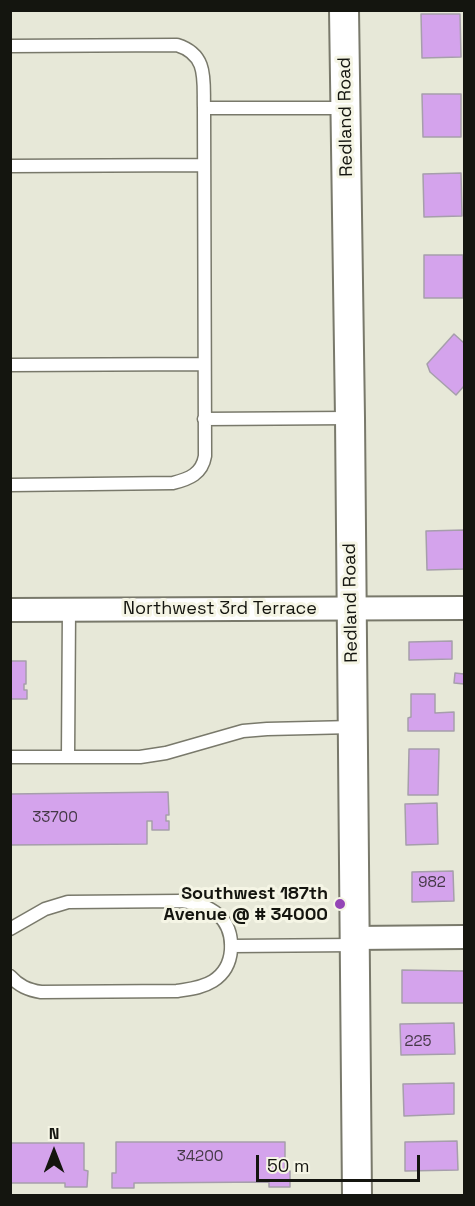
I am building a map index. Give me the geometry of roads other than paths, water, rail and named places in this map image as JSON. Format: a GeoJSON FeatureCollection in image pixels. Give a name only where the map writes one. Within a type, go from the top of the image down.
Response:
{"type":"FeatureCollection","features":[{"type":"Feature","properties":{"kind":"street","name":"Redland Road"},"geometry":{"type":"LineString","coordinates":[[344,10],[357,1196]]}},
{"type":"Feature","properties":{"kind":"street","name":"Northwest 3rd Terrace"},"geometry":{"type":"LineString","coordinates":[[10,610],[465,608]]}},
{"type":"Feature","properties":{"kind":"street"},"geometry":{"type":"LineString","coordinates":[[354,942],[465,937]]}},
{"type":"Feature","properties":{"kind":"lane"},"geometry":{"type":"LineString","coordinates":[[10,46],[177,45],[191,51],[199,60],[203,74],[204,108],[204,461],[200,470],[182,481],[165,484],[10,485]]}},
{"type":"Feature","properties":{"kind":"lane"},"geometry":{"type":"LineString","coordinates":[[204,108],[346,108]]}},
{"type":"Feature","properties":{"kind":"lane"},"geometry":{"type":"LineString","coordinates":[[10,166],[204,165]]}},
{"type":"Feature","properties":{"kind":"lane"},"geometry":{"type":"LineString","coordinates":[[10,365],[204,364]]}},
{"type":"Feature","properties":{"kind":"lane"},"geometry":{"type":"LineString","coordinates":[[204,419],[350,418]]}},
{"type":"Feature","properties":{"kind":"lane"},"geometry":{"type":"LineString","coordinates":[[68,757],[69,610]]}},
{"type":"Feature","properties":{"kind":"lane"},"geometry":{"type":"LineString","coordinates":[[10,757],[152,756],[231,733],[254,729],[353,728]]}},
{"type":"Feature","properties":{"kind":"lane"},"geometry":{"type":"LineString","coordinates":[[10,929],[45,909],[68,902],[195,902],[217,913],[230,929],[231,946],[229,963],[214,980],[203,986],[177,991],[34,991],[21,986],[10,976]]}},
{"type":"Feature","properties":{"kind":"lane"},"geometry":{"type":"LineString","coordinates":[[231,946],[354,942]]}},
{"type":"Feature","properties":{"kind":"place","name":"Southwest 187th Avenue @ # 34000"},"geometry":{"type":"Point","coordinates":[340,904]}}]}
